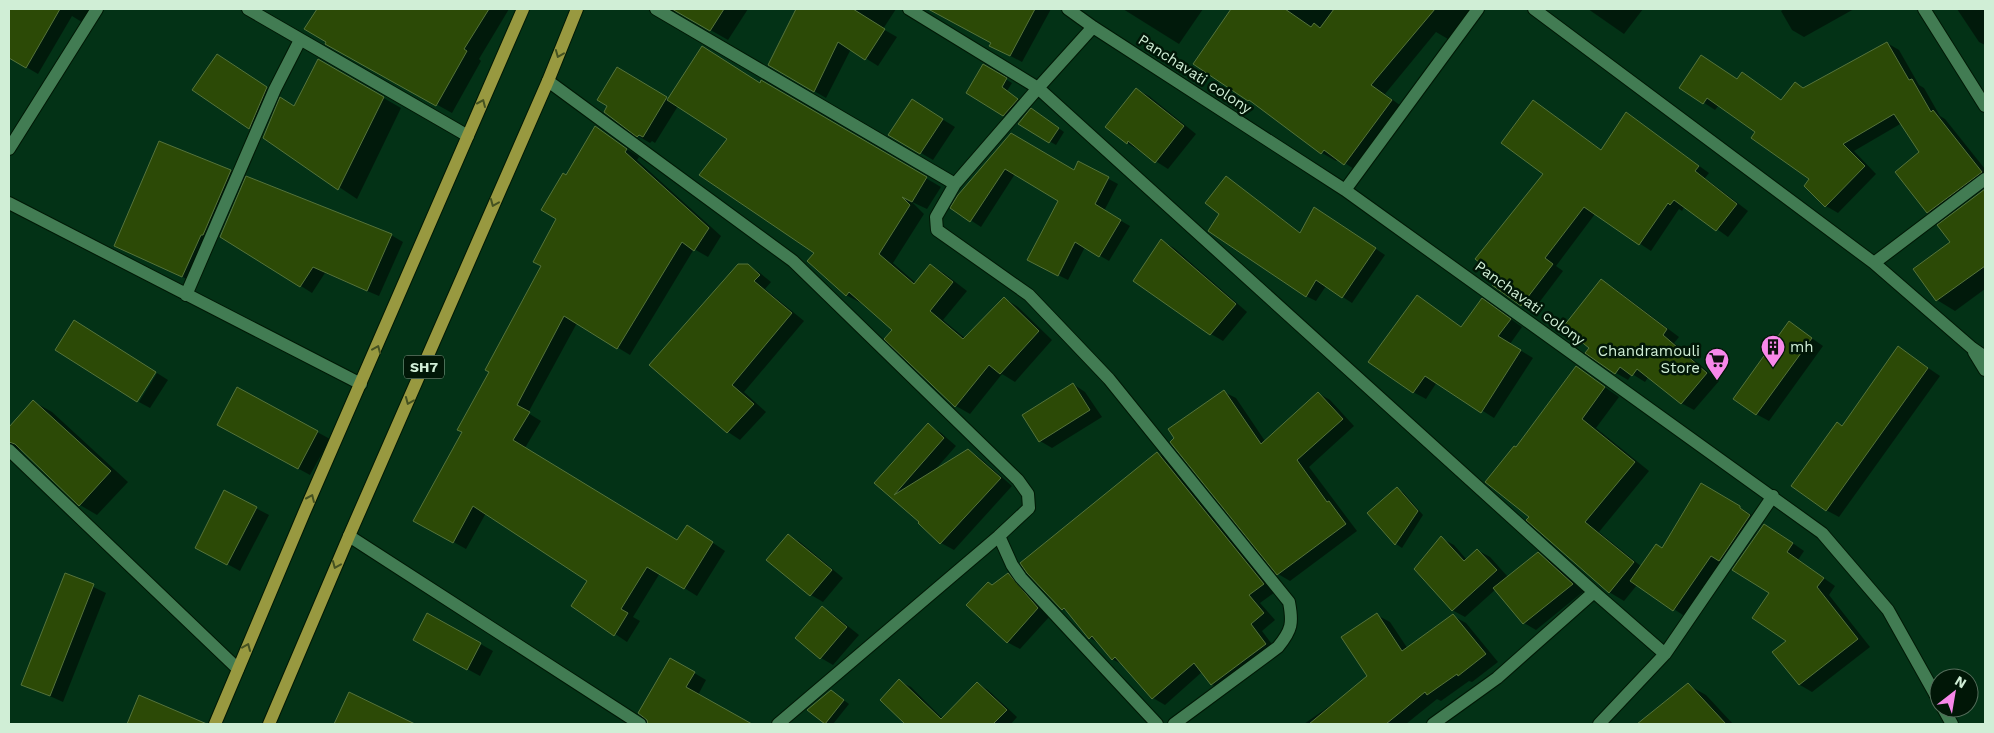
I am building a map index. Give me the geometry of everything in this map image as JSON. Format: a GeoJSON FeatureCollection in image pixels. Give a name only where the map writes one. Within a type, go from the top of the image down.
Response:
{"type":"FeatureCollection","features":[{"type":"Feature","properties":{"kind":"main road"},"geometry":{"type":"LineString","coordinates":[[215,724],[523,9]]}},
{"type":"Feature","properties":{"kind":"main road","name":"SH7"},"geometry":{"type":"LineString","coordinates":[[269,724],[548,81],[577,9]]}},
{"type":"Feature","properties":{"kind":"street"},"geometry":{"type":"LineString","coordinates":[[9,149],[97,9]]}},
{"type":"Feature","properties":{"kind":"street"},"geometry":{"type":"LineString","coordinates":[[248,9],[468,136]]}},
{"type":"Feature","properties":{"kind":"street"},"geometry":{"type":"LineString","coordinates":[[656,9],[955,184]]}},
{"type":"Feature","properties":{"kind":"street"},"geometry":{"type":"LineString","coordinates":[[909,9],[1038,88],[1594,592],[1666,654]]}},
{"type":"Feature","properties":{"kind":"street","name":"Panchavati colony"},"geometry":{"type":"LineString","coordinates":[[1068,9],[1344,190],[1822,533],[1888,610],[1929,683]]}},
{"type":"Feature","properties":{"kind":"street"},"geometry":{"type":"LineString","coordinates":[[1344,190],[1478,9]]}},
{"type":"Feature","properties":{"kind":"street"},"geometry":{"type":"LineString","coordinates":[[1534,9],[1874,263],[1972,348],[1985,357]]}},
{"type":"Feature","properties":{"kind":"street"},"geometry":{"type":"LineString","coordinates":[[1924,9],[1985,106]]}},
{"type":"Feature","properties":{"kind":"street"},"geometry":{"type":"LineString","coordinates":[[1093,27],[955,184],[936,217],[937,230],[1029,295],[1109,379],[1288,602],[1292,621],[1287,636],[1278,646],[1174,724]]}},
{"type":"Feature","properties":{"kind":"street"},"geometry":{"type":"LineString","coordinates":[[186,295],[274,88],[300,40]]}},
{"type":"Feature","properties":{"kind":"street"},"geometry":{"type":"LineString","coordinates":[[548,81],[792,261],[1018,480],[1028,494],[1030,508],[778,724]]}},
{"type":"Feature","properties":{"kind":"street"},"geometry":{"type":"LineString","coordinates":[[1874,263],[1985,179]]}},
{"type":"Feature","properties":{"kind":"street"},"geometry":{"type":"LineString","coordinates":[[9,203],[362,384]]}},
{"type":"Feature","properties":{"kind":"street"},"geometry":{"type":"LineString","coordinates":[[1972,348],[1985,370]]}},
{"type":"Feature","properties":{"kind":"street"},"geometry":{"type":"LineString","coordinates":[[9,450],[238,669]]}},
{"type":"Feature","properties":{"kind":"street"},"geometry":{"type":"LineString","coordinates":[[1599,724],[1666,654],[1773,496]]}},
{"type":"Feature","properties":{"kind":"street"},"geometry":{"type":"LineString","coordinates":[[349,536],[640,724]]}},
{"type":"Feature","properties":{"kind":"street"},"geometry":{"type":"LineString","coordinates":[[999,536],[1012,565],[1021,578],[1157,724]]}},
{"type":"Feature","properties":{"kind":"street"},"geometry":{"type":"LineString","coordinates":[[1433,724],[1497,678],[1594,592]]}},
{"type":"Feature","properties":{"kind":"building"},"geometry":{"type":"Polygon","coordinates":[[[9,9],[60,9],[26,68],[9,58],[9,9]]]}},
{"type":"Feature","properties":{"kind":"building"},"geometry":{"type":"Polygon","coordinates":[[[317,9],[489,9],[464,49],[467,51],[436,106],[325,44],[326,42],[304,29],[317,9]]]}},
{"type":"Feature","properties":{"kind":"building"},"geometry":{"type":"Polygon","coordinates":[[[672,9],[724,9],[710,31],[672,9]]]}},
{"type":"Feature","properties":{"kind":"building"},"geometry":{"type":"Polygon","coordinates":[[[796,9],[853,9],[885,29],[865,60],[838,42],[814,92],[768,65],[796,9]]]}},
{"type":"Feature","properties":{"kind":"building"},"geometry":{"type":"Polygon","coordinates":[[[928,9],[1035,9],[1010,56],[989,46],[991,43],[928,9]]]}},
{"type":"Feature","properties":{"kind":"building"},"geometry":{"type":"Polygon","coordinates":[[[1231,9],[1285,9],[1311,27],[1314,23],[1320,28],[1334,9],[1435,9],[1371,85],[1392,100],[1344,165],[1324,150],[1321,154],[1249,100],[1193,64],[1231,9]]]}},
{"type":"Feature","properties":{"kind":"building"},"geometry":{"type":"Polygon","coordinates":[[[1887,42],[1909,80],[1912,79],[1931,112],[1933,110],[1982,172],[1927,213],[1895,172],[1919,152],[1894,114],[1843,144],[1865,166],[1825,207],[1804,186],[1809,179],[1751,138],[1755,132],[1707,98],[1703,104],[1679,88],[1701,55],[1737,79],[1742,72],[1781,100],[1795,82],[1803,88],[1887,42]]]}},
{"type":"Feature","properties":{"kind":"building"},"geometry":{"type":"Polygon","coordinates":[[[702,46],[760,83],[761,80],[927,177],[912,202],[902,197],[910,205],[879,254],[914,284],[930,264],[953,282],[930,311],[963,339],[1004,297],[1039,331],[1000,374],[989,365],[955,407],[884,339],[892,330],[849,292],[846,296],[807,261],[814,253],[699,175],[727,139],[667,100],[702,46]]]}},
{"type":"Feature","properties":{"kind":"building"},"geometry":{"type":"Polygon","coordinates":[[[217,54],[267,87],[249,129],[192,90],[217,54]]]}},
{"type":"Feature","properties":{"kind":"building"},"geometry":{"type":"Polygon","coordinates":[[[318,59],[384,97],[338,190],[263,138],[280,97],[294,106],[318,59]]]}},
{"type":"Feature","properties":{"kind":"building"},"geometry":{"type":"Polygon","coordinates":[[[983,64],[1007,78],[1002,87],[1018,99],[1003,116],[966,93],[983,64]]]}},
{"type":"Feature","properties":{"kind":"building"},"geometry":{"type":"Polygon","coordinates":[[[617,67],[667,97],[643,137],[639,135],[637,137],[604,112],[607,106],[597,100],[617,67]]]}},
{"type":"Feature","properties":{"kind":"building"},"geometry":{"type":"Polygon","coordinates":[[[1136,88],[1184,126],[1155,163],[1128,141],[1127,144],[1105,127],[1136,88]]]}},
{"type":"Feature","properties":{"kind":"building"},"geometry":{"type":"Polygon","coordinates":[[[912,99],[943,119],[920,154],[888,135],[912,99]]]}},
{"type":"Feature","properties":{"kind":"building"},"geometry":{"type":"Polygon","coordinates":[[[1533,100],[1601,150],[1626,112],[1699,166],[1695,171],[1737,204],[1716,231],[1674,200],[1670,205],[1668,203],[1639,245],[1584,207],[1545,258],[1553,264],[1521,306],[1492,285],[1498,277],[1475,259],[1543,174],[1501,143],[1533,100]]]}},
{"type":"Feature","properties":{"kind":"building"},"geometry":{"type":"Polygon","coordinates":[[[1031,108],[1059,128],[1049,143],[1018,124],[1031,108]]]}},
{"type":"Feature","properties":{"kind":"building"},"geometry":{"type":"Polygon","coordinates":[[[595,126],[627,149],[625,152],[709,228],[694,251],[682,242],[617,349],[564,316],[517,405],[530,412],[513,440],[677,540],[687,525],[713,542],[684,589],[647,567],[621,609],[628,613],[614,636],[571,606],[587,581],[473,506],[453,543],[413,521],[462,432],[457,430],[489,372],[485,370],[541,266],[533,262],[556,219],[541,210],[563,173],[566,175],[595,126]]]}},
{"type":"Feature","properties":{"kind":"building"},"geometry":{"type":"Polygon","coordinates":[[[1011,133],[1074,170],[1078,161],[1109,177],[1095,204],[1121,220],[1099,257],[1075,242],[1058,276],[1027,260],[1058,201],[1005,169],[970,222],[950,208],[958,195],[1011,133]]]}},
{"type":"Feature","properties":{"kind":"building"},"geometry":{"type":"Polygon","coordinates":[[[159,141],[231,170],[203,235],[201,235],[182,277],[114,246],[159,141]]]}},
{"type":"Feature","properties":{"kind":"building"},"geometry":{"type":"Polygon","coordinates":[[[246,176],[392,234],[367,291],[313,267],[300,287],[220,237],[246,176]]]}},
{"type":"Feature","properties":{"kind":"building"},"geometry":{"type":"Polygon","coordinates":[[[1226,176],[1300,233],[1314,207],[1376,248],[1342,298],[1316,280],[1306,297],[1208,231],[1219,214],[1205,203],[1226,176]]]}},
{"type":"Feature","properties":{"kind":"building"},"geometry":{"type":"Polygon","coordinates":[[[1985,189],[1985,266],[1936,301],[1913,269],[1950,242],[1937,225],[1985,189]]]}},
{"type":"Feature","properties":{"kind":"building"},"geometry":{"type":"Polygon","coordinates":[[[1161,239],[1236,304],[1210,335],[1133,281],[1161,239]]]}},
{"type":"Feature","properties":{"kind":"building"},"geometry":{"type":"Polygon","coordinates":[[[738,264],[748,264],[760,275],[754,281],[792,313],[732,385],[754,404],[727,433],[649,365],[738,264]]]}},
{"type":"Feature","properties":{"kind":"building"},"geometry":{"type":"Polygon","coordinates":[[[1601,279],[1667,329],[1663,335],[1707,373],[1681,404],[1637,369],[1632,376],[1620,367],[1615,374],[1585,353],[1589,348],[1563,327],[1601,279]]]}},
{"type":"Feature","properties":{"kind":"building"},"geometry":{"type":"Polygon","coordinates":[[[1417,295],[1461,327],[1482,298],[1511,319],[1498,336],[1521,350],[1481,413],[1425,376],[1413,393],[1368,362],[1417,295]]]}},
{"type":"Feature","properties":{"kind":"building"},"geometry":{"type":"Polygon","coordinates":[[[74,320],[156,372],[137,402],[55,350],[74,320]]]}},
{"type":"Feature","properties":{"kind":"building","name":"mh"},"geometry":{"type":"Polygon","coordinates":[[[1789,321],[1812,338],[1756,415],[1733,399],[1789,321]]]}},
{"type":"Feature","properties":{"kind":"building"},"geometry":{"type":"Polygon","coordinates":[[[1898,346],[1928,368],[1826,511],[1791,486],[1837,422],[1842,426],[1898,346]]]}},
{"type":"Feature","properties":{"kind":"building"},"geometry":{"type":"Polygon","coordinates":[[[1576,366],[1605,387],[1582,419],[1635,462],[1585,522],[1634,562],[1609,593],[1526,520],[1529,517],[1485,482],[1514,446],[1516,447],[1576,366]]]}},
{"type":"Feature","properties":{"kind":"building"},"geometry":{"type":"Polygon","coordinates":[[[1073,383],[1090,410],[1039,442],[1022,415],[1073,383]]]}},
{"type":"Feature","properties":{"kind":"building"},"geometry":{"type":"Polygon","coordinates":[[[237,387],[318,431],[298,469],[217,425],[237,387]]]}},
{"type":"Feature","properties":{"kind":"building"},"geometry":{"type":"Polygon","coordinates":[[[1224,390],[1261,444],[1318,392],[1343,419],[1297,460],[1327,502],[1329,501],[1346,524],[1277,575],[1170,442],[1174,438],[1168,429],[1224,390]]]}},
{"type":"Feature","properties":{"kind":"building"},"geometry":{"type":"Polygon","coordinates":[[[33,400],[111,471],[79,506],[15,444],[9,442],[9,427],[33,400]]]}},
{"type":"Feature","properties":{"kind":"building"},"geometry":{"type":"Polygon","coordinates":[[[928,423],[944,438],[894,495],[968,449],[1001,478],[940,544],[919,522],[874,483],[928,423]]]}},
{"type":"Feature","properties":{"kind":"building"},"geometry":{"type":"Polygon","coordinates":[[[1157,452],[1264,584],[1249,595],[1264,613],[1251,624],[1266,644],[1211,685],[1194,663],[1152,699],[1115,657],[1112,660],[1092,636],[1089,639],[1064,608],[1062,610],[1020,563],[1157,452]]]}},
{"type":"Feature","properties":{"kind":"building"},"geometry":{"type":"Polygon","coordinates":[[[1701,483],[1740,506],[1750,515],[1719,561],[1711,556],[1673,611],[1630,581],[1656,544],[1662,548],[1701,483]]]}},
{"type":"Feature","properties":{"kind":"building"},"geometry":{"type":"Polygon","coordinates":[[[1397,487],[1418,511],[1395,545],[1367,513],[1397,487]]]}},
{"type":"Feature","properties":{"kind":"building"},"geometry":{"type":"Polygon","coordinates":[[[224,490],[257,507],[227,565],[195,548],[224,490]]]}},
{"type":"Feature","properties":{"kind":"building"},"geometry":{"type":"Polygon","coordinates":[[[1764,524],[1793,543],[1787,552],[1824,578],[1817,587],[1858,639],[1799,685],[1772,652],[1786,641],[1752,618],[1769,593],[1732,570],[1764,524]]]}},
{"type":"Feature","properties":{"kind":"building"},"geometry":{"type":"Polygon","coordinates":[[[788,534],[832,570],[810,596],[766,560],[788,534]]]}},
{"type":"Feature","properties":{"kind":"building"},"geometry":{"type":"Polygon","coordinates":[[[1441,536],[1464,561],[1477,549],[1497,570],[1452,611],[1414,569],[1441,536]]]}},
{"type":"Feature","properties":{"kind":"building"},"geometry":{"type":"Polygon","coordinates":[[[1538,552],[1573,584],[1523,624],[1493,588],[1538,552]]]}},
{"type":"Feature","properties":{"kind":"building"},"geometry":{"type":"Polygon","coordinates":[[[65,573],[94,584],[50,696],[21,685],[65,573]]]}},
{"type":"Feature","properties":{"kind":"building"},"geometry":{"type":"Polygon","coordinates":[[[1008,573],[1038,608],[1007,643],[966,605],[988,582],[992,585],[1008,573]]]}},
{"type":"Feature","properties":{"kind":"building"},"geometry":{"type":"Polygon","coordinates":[[[822,606],[847,627],[820,659],[795,638],[822,606]]]}},
{"type":"Feature","properties":{"kind":"building"},"geometry":{"type":"Polygon","coordinates":[[[427,613],[481,643],[467,670],[413,640],[427,613]]]}},
{"type":"Feature","properties":{"kind":"building"},"geometry":{"type":"Polygon","coordinates":[[[1377,613],[1402,651],[1453,614],[1486,654],[1458,676],[1457,674],[1427,695],[1425,692],[1386,724],[1309,724],[1367,676],[1341,637],[1377,613]]]}},
{"type":"Feature","properties":{"kind":"building"},"geometry":{"type":"Polygon","coordinates":[[[670,658],[695,672],[686,687],[752,724],[648,724],[647,720],[638,713],[670,658]]]}},
{"type":"Feature","properties":{"kind":"building"},"geometry":{"type":"Polygon","coordinates":[[[899,679],[941,719],[977,682],[1007,710],[993,724],[905,724],[880,700],[899,679]]]}},
{"type":"Feature","properties":{"kind":"building"},"geometry":{"type":"Polygon","coordinates":[[[1688,683],[1726,724],[1637,724],[1688,683]]]}},
{"type":"Feature","properties":{"kind":"building"},"geometry":{"type":"Polygon","coordinates":[[[831,690],[844,700],[825,724],[807,710],[831,690]]]}},
{"type":"Feature","properties":{"kind":"building"},"geometry":{"type":"Polygon","coordinates":[[[349,692],[415,724],[334,724],[349,692]]]}},
{"type":"Feature","properties":{"kind":"building"},"geometry":{"type":"Polygon","coordinates":[[[139,695],[207,724],[127,724],[139,695]]]}},
{"type":"Feature","properties":{"kind":"place","name":"mh"},"geometry":{"type":"Point","coordinates":[1773,368]}},
{"type":"Feature","properties":{"kind":"place","name":"Chandramouli Store"},"geometry":{"type":"Point","coordinates":[1717,381]}}]}
